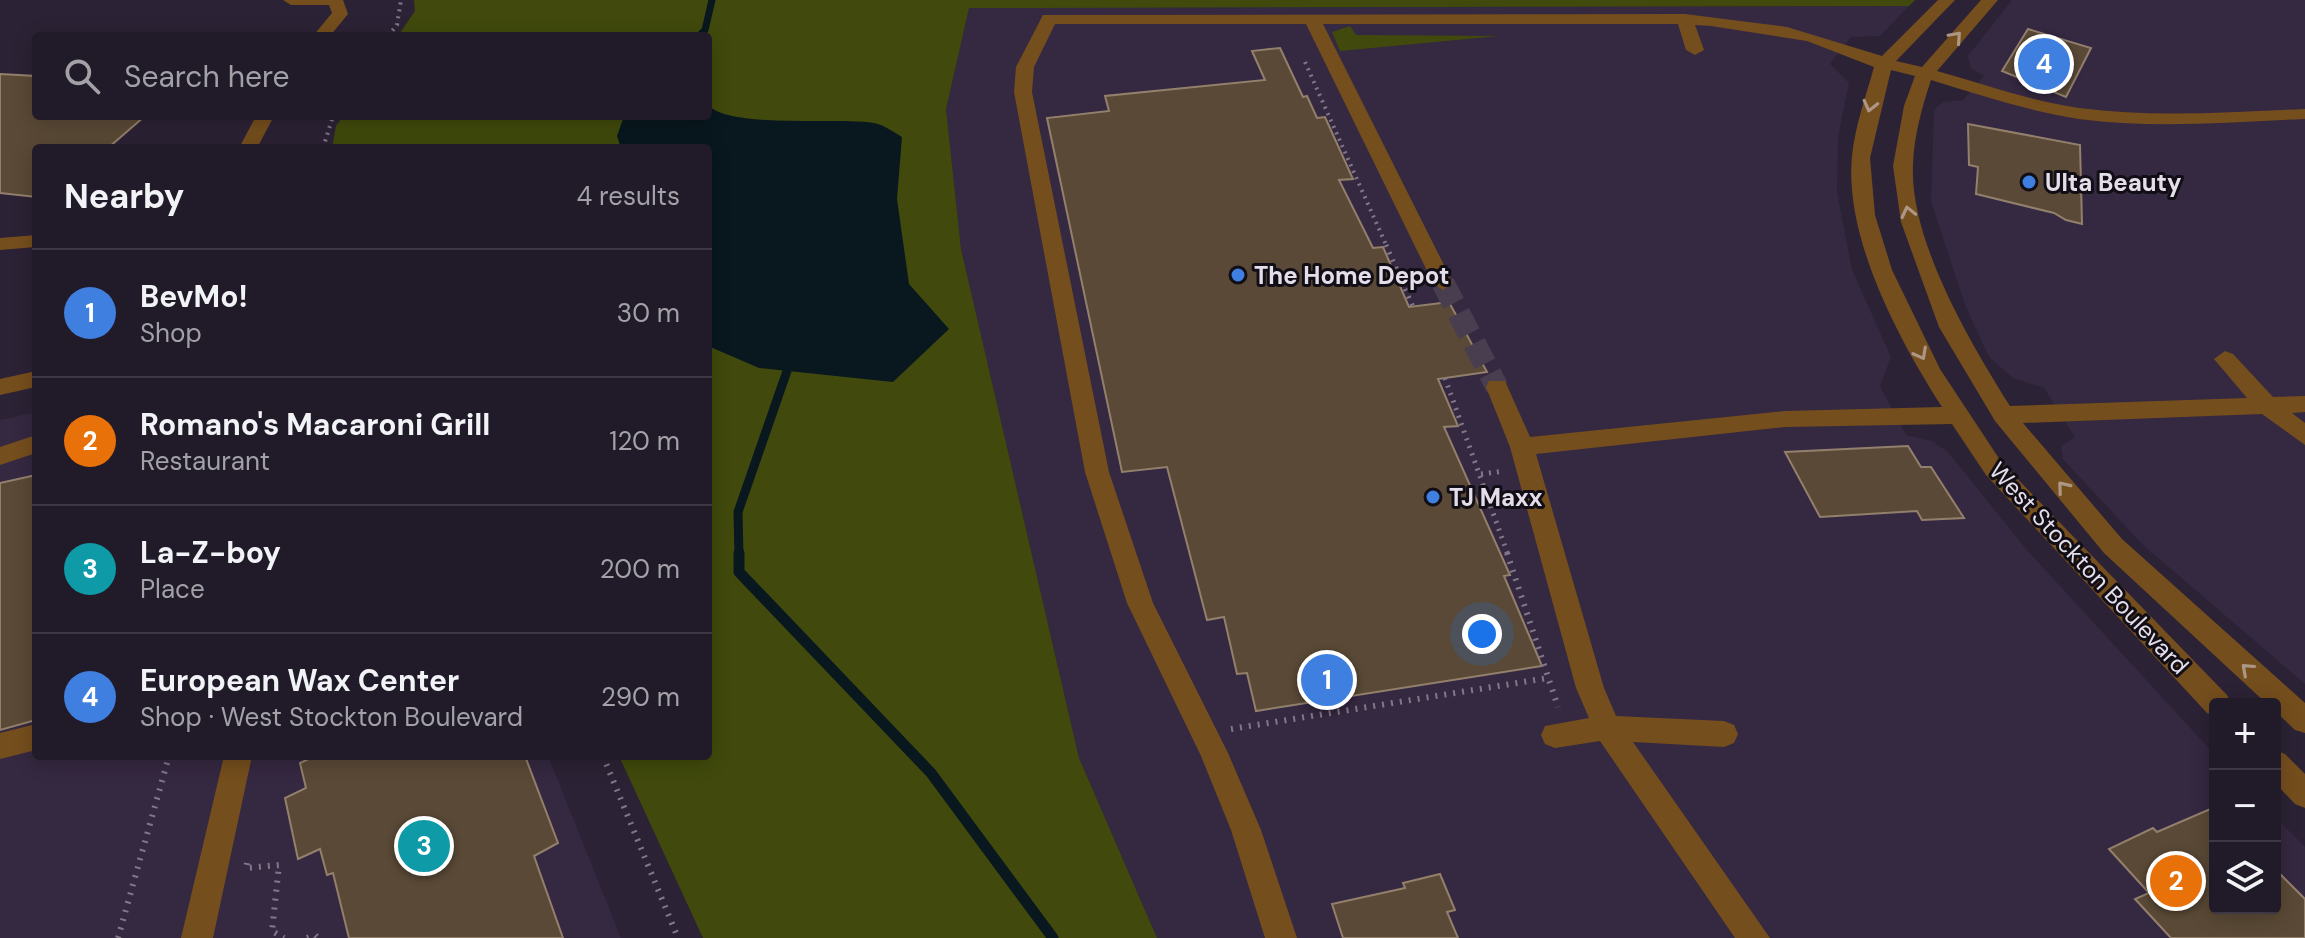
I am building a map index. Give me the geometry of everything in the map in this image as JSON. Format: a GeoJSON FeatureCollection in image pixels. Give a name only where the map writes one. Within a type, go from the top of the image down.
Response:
{"type":"FeatureCollection","features":[{"type":"Feature","properties":{"kind":"street"},"geometry":{"type":"LineString","coordinates":[[291,0],[335,0],[340,14],[324,32]]}},
{"type":"Feature","properties":{"kind":"street","name":"West Stockton Boulevard"},"geometry":{"type":"LineString","coordinates":[[1947,0],[1884,63],[1867,122],[1861,158],[1865,215],[1882,270],[1907,327],[1958,415],[1994,469],[2211,698]]}},
{"type":"Feature","properties":{"kind":"street","name":"West Stockton Boulevard"},"geometry":{"type":"LineString","coordinates":[[1990,0],[1924,75],[1913,106],[1903,166],[1907,207],[1924,266],[1950,327],[2003,415],[2113,546],[2305,721]]}},
{"type":"Feature","properties":{"kind":"street"},"geometry":{"type":"LineString","coordinates":[[1281,938],[1246,830],[1219,765],[1140,603],[1097,472],[1023,92],[1025,67],[1049,19],[1685,19],[1737,22],[1760,36],[1840,57],[1884,63],[2049,108],[2090,114],[2164,118],[2305,114]]}},
{"type":"Feature","properties":{"kind":"street"},"geometry":{"type":"LineString","coordinates":[[1312,19],[1343,87],[1443,283]]}},
{"type":"Feature","properties":{"kind":"street"},"geometry":{"type":"LineString","coordinates":[[1685,19],[1695,50]]}},
{"type":"Feature","properties":{"kind":"street"},"geometry":{"type":"LineString","coordinates":[[250,144],[263,120]]}},
{"type":"Feature","properties":{"kind":"street"},"geometry":{"type":"LineString","coordinates":[[0,244],[32,241]]}},
{"type":"Feature","properties":{"kind":"street"},"geometry":{"type":"LineString","coordinates":[[2225,359],[2268,406],[2305,436]]}},
{"type":"Feature","properties":{"kind":"street"},"geometry":{"type":"LineString","coordinates":[[0,387],[32,380]]}},
{"type":"Feature","properties":{"kind":"street"},"geometry":{"type":"LineString","coordinates":[[1497,387],[1522,447],[1590,688],[1607,728],[1754,938]]}},
{"type":"Feature","properties":{"kind":"street"},"geometry":{"type":"LineString","coordinates":[[2003,415],[2305,404]]}},
{"type":"Feature","properties":{"kind":"street"},"geometry":{"type":"LineString","coordinates":[[1522,447],[1785,419],[1958,415]]}},
{"type":"Feature","properties":{"kind":"street"},"geometry":{"type":"LineString","coordinates":[[0,456],[32,445]]}},
{"type":"Feature","properties":{"kind":"street"},"geometry":{"type":"LineString","coordinates":[[1557,721],[1607,728],[1724,734]]}},
{"type":"Feature","properties":{"kind":"street"},"geometry":{"type":"LineString","coordinates":[[0,746],[32,738]]}},
{"type":"Feature","properties":{"kind":"street"},"geometry":{"type":"LineString","coordinates":[[197,938],[237,760]]}},
{"type":"Feature","properties":{"kind":"street"},"geometry":{"type":"LineString","coordinates":[[2281,769],[2305,794]]}},
{"type":"Feature","properties":{"kind":"path"},"geometry":{"type":"LineString","coordinates":[[391,32],[397,25],[401,0]]}},
{"type":"Feature","properties":{"kind":"path"},"geometry":{"type":"LineString","coordinates":[[1303,59],[1413,307]]}},
{"type":"Feature","properties":{"kind":"path"},"geometry":{"type":"LineString","coordinates":[[324,144],[332,120]]}},
{"type":"Feature","properties":{"kind":"path"},"geometry":{"type":"LineString","coordinates":[[1445,378],[1471,437],[1548,678],[1557,721]]}},
{"type":"Feature","properties":{"kind":"path"},"geometry":{"type":"LineString","coordinates":[[1230,729],[1548,678]]}},
{"type":"Feature","properties":{"kind":"path"},"geometry":{"type":"LineString","coordinates":[[118,938],[168,760]]}},
{"type":"Feature","properties":{"kind":"path"},"geometry":{"type":"LineString","coordinates":[[605,760],[678,938]]}},
{"type":"Feature","properties":{"kind":"path"},"geometry":{"type":"LineString","coordinates":[[248,854],[246,868],[279,865],[272,931],[284,938]]}},
{"type":"Feature","properties":{"kind":"path"},"geometry":{"type":"LineString","coordinates":[[307,938],[315,935],[318,938]]}},
{"type":"Feature","properties":{"kind":"shaded area"},"geometry":{"type":"Polygon","coordinates":[[[2012,0],[2305,0],[2305,684],[2141,543],[2063,459],[2061,446],[2075,437],[2044,388],[2013,378],[1989,357],[1965,305],[1931,201],[1934,110],[1943,102],[1963,100],[1984,76],[1971,68],[1968,56],[2012,0]]]}},
{"type":"Feature","properties":{"kind":"shaded area"},"geometry":{"type":"Polygon","coordinates":[[[1909,6],[1880,36],[1851,37],[1830,64],[1849,83],[1838,137],[1837,192],[1852,270],[1891,357],[1880,386],[1906,435],[1932,441],[1948,452],[2026,549],[2209,748],[2209,914],[2281,914],[2281,823],[2305,847],[2305,938],[1157,938],[1079,758],[961,249],[946,109],[969,7],[1909,6]]]}},
{"type":"Feature","properties":{"kind":"shaded area"},"geometry":{"type":"Polygon","coordinates":[[[712,107],[738,117],[761,120],[857,121],[885,127],[902,137],[897,199],[909,284],[949,329],[893,382],[759,368],[712,348],[712,144],[620,144],[617,136],[623,120],[712,120],[712,107]]]}},
{"type":"Feature","properties":{"kind":"shaded area"},"geometry":{"type":"Polygon","coordinates":[[[32,413],[32,760],[550,760],[621,938],[0,938],[0,420],[32,413]]]}},
{"type":"Feature","properties":{"kind":"green space"},"geometry":{"type":"Polygon","coordinates":[[[414,0],[1915,0],[1909,6],[969,8],[946,109],[961,249],[1079,758],[1157,938],[703,938],[621,760],[712,760],[712,144],[333,144],[340,120],[712,120],[712,32],[401,32],[415,11],[414,0]]]}},
{"type":"Feature","properties":{"kind":"green space"},"geometry":{"type":"Polygon","coordinates":[[[1350,26],[1356,35],[1499,36],[1340,51],[1332,32],[1350,26]]]}},
{"type":"Feature","properties":{"kind":"building"},"geometry":{"type":"Polygon","coordinates":[[[2028,29],[2091,48],[2066,97],[2002,71],[2028,29]]]}},
{"type":"Feature","properties":{"kind":"building"},"geometry":{"type":"Polygon","coordinates":[[[1280,48],[1303,97],[1307,96],[1317,118],[1325,117],[1353,179],[1339,180],[1373,248],[1383,247],[1409,307],[1449,302],[1487,372],[1438,379],[1458,426],[1444,427],[1510,575],[1504,576],[1542,666],[1256,711],[1247,673],[1237,674],[1224,617],[1207,620],[1167,467],[1122,472],[1047,118],[1109,111],[1105,96],[1265,80],[1252,51],[1280,48]]]}},
{"type":"Feature","properties":{"kind":"building"},"geometry":{"type":"Polygon","coordinates":[[[0,74],[32,76],[32,120],[140,120],[113,144],[32,144],[32,197],[0,193],[0,74]]]}},
{"type":"Feature","properties":{"kind":"building","name":"Ulta Beauty"},"geometry":{"type":"Polygon","coordinates":[[[1968,124],[2080,145],[2082,224],[2054,213],[1976,194],[1978,167],[1969,165],[1968,124]]]}},
{"type":"Feature","properties":{"kind":"building"},"geometry":{"type":"Polygon","coordinates":[[[1908,446],[1921,467],[1931,467],[1964,518],[1922,520],[1917,511],[1820,517],[1785,452],[1908,446]]]}},
{"type":"Feature","properties":{"kind":"building"},"geometry":{"type":"Polygon","coordinates":[[[32,476],[32,721],[0,730],[0,483],[32,476]]]}},
{"type":"Feature","properties":{"kind":"building"},"geometry":{"type":"Polygon","coordinates":[[[306,760],[527,760],[558,843],[534,856],[563,938],[349,938],[333,873],[327,875],[320,849],[298,859],[285,798],[306,788],[300,763],[306,760]]]}},
{"type":"Feature","properties":{"kind":"building"},"geometry":{"type":"Polygon","coordinates":[[[2209,810],[2209,914],[2281,914],[2281,875],[2305,899],[2305,938],[2171,938],[2135,899],[2149,893],[2109,849],[2153,828],[2157,832],[2209,810]]]}},
{"type":"Feature","properties":{"kind":"building"},"geometry":{"type":"Polygon","coordinates":[[[1440,874],[1455,910],[1447,912],[1458,938],[1343,938],[1332,904],[1405,888],[1403,883],[1440,874]]]}},
{"type":"Feature","properties":{"kind":"waterway"},"geometry":{"type":"LineString","coordinates":[[703,32],[712,0]]}},
{"type":"Feature","properties":{"kind":"waterway"},"geometry":{"type":"LineString","coordinates":[[739,555],[738,512],[787,371]]}},
{"type":"Feature","properties":{"kind":"waterway"},"geometry":{"type":"LineString","coordinates":[[739,555],[739,572],[931,773],[1053,938]]}},
{"type":"Feature","properties":{"kind":"tunnel"},"geometry":{"type":"LineString","coordinates":[[1443,283],[1497,387]]}},
{"type":"Feature","properties":{"kind":"place","name":"European Wax Center"},"geometry":{"type":"Point","coordinates":[2044,64]}},
{"type":"Feature","properties":{"kind":"place","name":"Ulta Beauty"},"geometry":{"type":"Point","coordinates":[2029,182]}},
{"type":"Feature","properties":{"kind":"place","name":"The Home Depot"},"geometry":{"type":"Point","coordinates":[1238,275]}},
{"type":"Feature","properties":{"kind":"place","name":"TJ Maxx"},"geometry":{"type":"Point","coordinates":[1433,497]}},
{"type":"Feature","properties":{"kind":"place","name":"BevMo!"},"geometry":{"type":"Point","coordinates":[1327,680]}},
{"type":"Feature","properties":{"kind":"place","name":"La-Z-boy"},"geometry":{"type":"Point","coordinates":[424,846]}},
{"type":"Feature","properties":{"kind":"place","name":"Romano's Macaroni Grill"},"geometry":{"type":"Point","coordinates":[2176,881]}}]}
